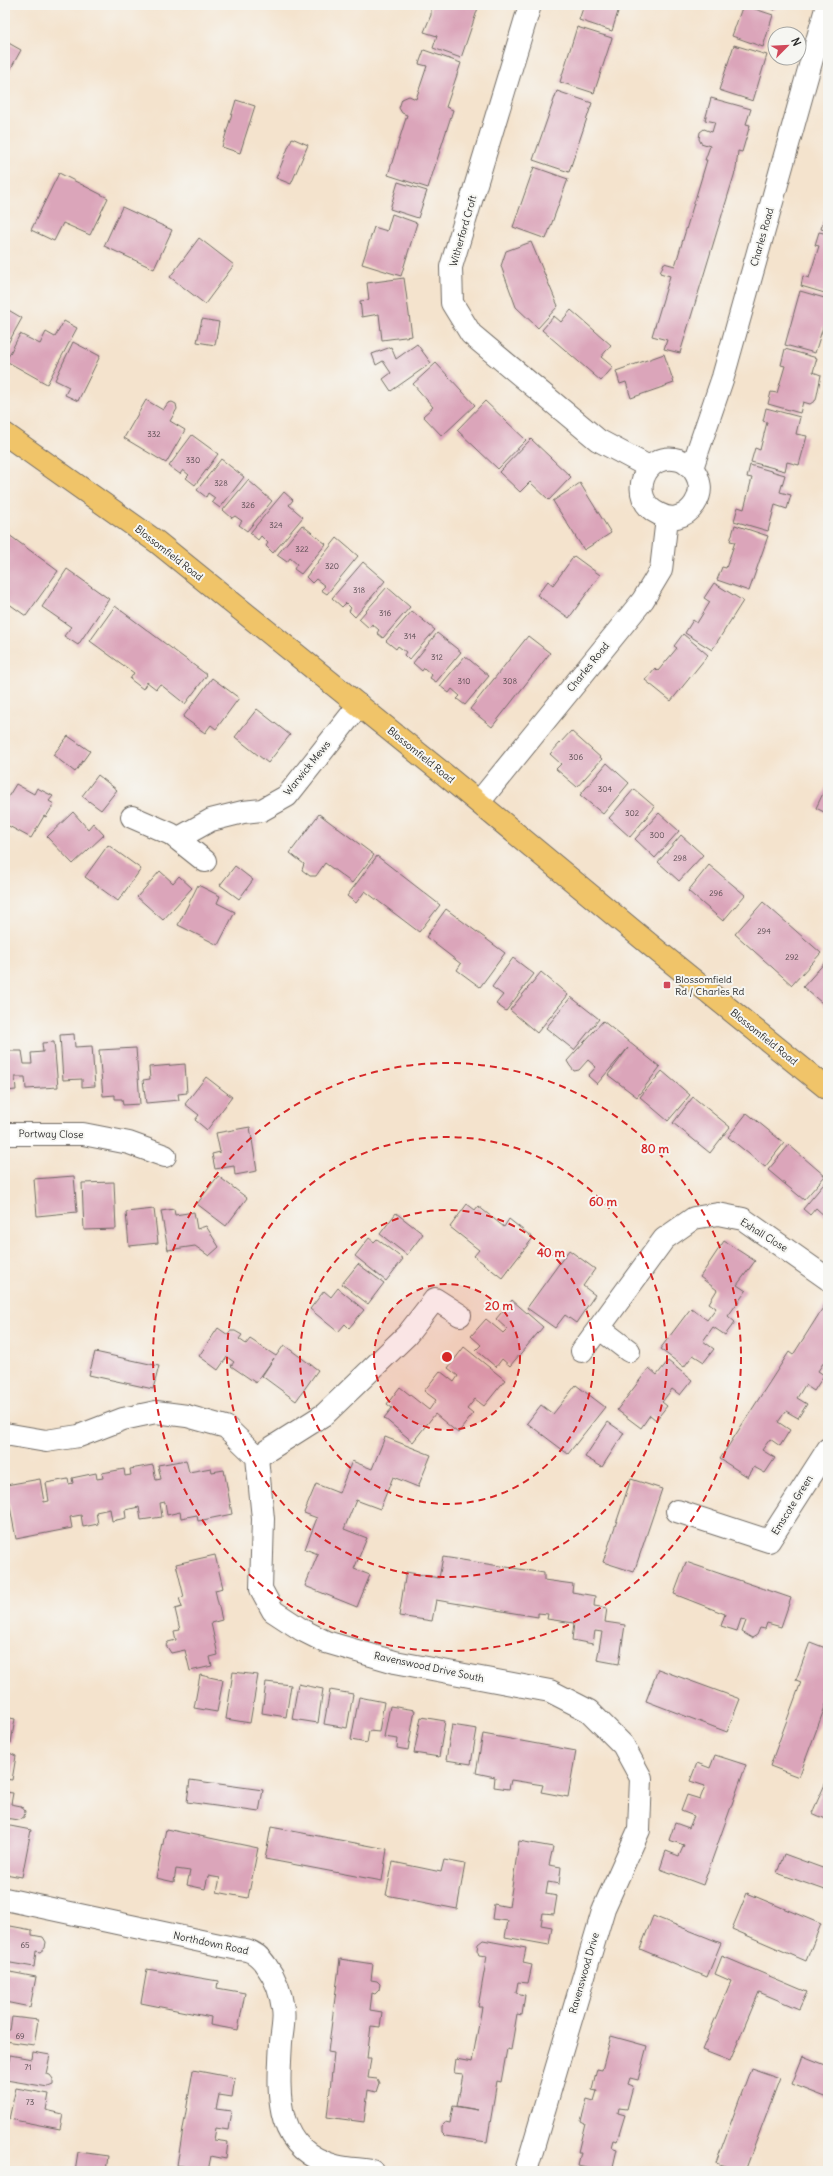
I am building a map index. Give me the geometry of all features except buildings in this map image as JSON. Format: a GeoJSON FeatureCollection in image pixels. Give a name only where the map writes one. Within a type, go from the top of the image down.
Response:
{"type":"FeatureCollection","features":[{"type":"Feature","properties":{"kind":"main road","name":"Blossomfield Road"},"geometry":{"type":"LineString","coordinates":[[5,434],[157,542],[479,802],[660,953],[828,1089]]}},
{"type":"Feature","properties":{"kind":"street","name":"Witherford Croft"},"geometry":{"type":"LineString","coordinates":[[530,5],[451,267],[452,303],[471,334],[592,436],[649,467]]}},
{"type":"Feature","properties":{"kind":"street","name":"Charles Road"},"geometry":{"type":"LineString","coordinates":[[692,468],[723,377],[826,5]]}},
{"type":"Feature","properties":{"kind":"street"},"geometry":{"type":"LineString","coordinates":[[663,459],[680,460],[692,468],[699,482],[699,495],[692,509],[678,517],[667,518],[650,510],[643,500],[642,477],[649,467],[663,459]]}},
{"type":"Feature","properties":{"kind":"street","name":"Charles Road"},"geometry":{"type":"LineString","coordinates":[[479,802],[643,600],[661,570],[667,518]]}},
{"type":"Feature","properties":{"kind":"street","name":"Warwick Mews"},"geometry":{"type":"LineString","coordinates":[[177,839],[211,820],[243,812],[262,810],[287,796],[301,775],[359,705]]}},
{"type":"Feature","properties":{"kind":"street"},"geometry":{"type":"LineString","coordinates":[[132,817],[171,834],[205,861]]}},
{"type":"Feature","properties":{"kind":"street","name":"Portway Close"},"geometry":{"type":"LineString","coordinates":[[5,1134],[83,1134],[128,1143],[165,1156]]}},
{"type":"Feature","properties":{"kind":"street","name":"Exhall Close"},"geometry":{"type":"LineString","coordinates":[[582,1351],[664,1239],[694,1218],[718,1214],[743,1219],[828,1279]]}},
{"type":"Feature","properties":{"kind":"street"},"geometry":{"type":"LineString","coordinates":[[5,1434],[46,1441],[79,1436],[123,1419],[156,1412],[187,1416],[226,1427],[257,1457],[325,1414],[407,1335],[435,1299],[460,1315]]}},
{"type":"Feature","properties":{"kind":"street"},"geometry":{"type":"LineString","coordinates":[[599,1328],[629,1351]]}},
{"type":"Feature","properties":{"kind":"street","name":"Emscote Green"},"geometry":{"type":"LineString","coordinates":[[677,1511],[769,1542],[828,1448]]}},
{"type":"Feature","properties":{"kind":"street","name":"Ravenswood Drive South"},"geometry":{"type":"LineString","coordinates":[[257,1457],[263,1519],[261,1589],[273,1611],[302,1630],[326,1642],[395,1662],[550,1691],[589,1711],[623,1746],[641,1778]]}},
{"type":"Feature","properties":{"kind":"street","name":"Ravenswood Drive"},"geometry":{"type":"LineString","coordinates":[[526,2171],[604,1908],[639,1830],[641,1778]]}},
{"type":"Feature","properties":{"kind":"street","name":"Northdown Road"},"geometry":{"type":"LineString","coordinates":[[5,1899],[238,1949],[247,1949],[260,1957],[276,1979],[284,2010],[279,2097],[283,2119],[293,2140],[305,2152],[336,2166],[372,2171]]}},
{"type":"Feature","properties":{"kind":"place","name":"Blossomfield Rd / Charles Rd"},"geometry":{"type":"Point","coordinates":[667,985]}}]}
